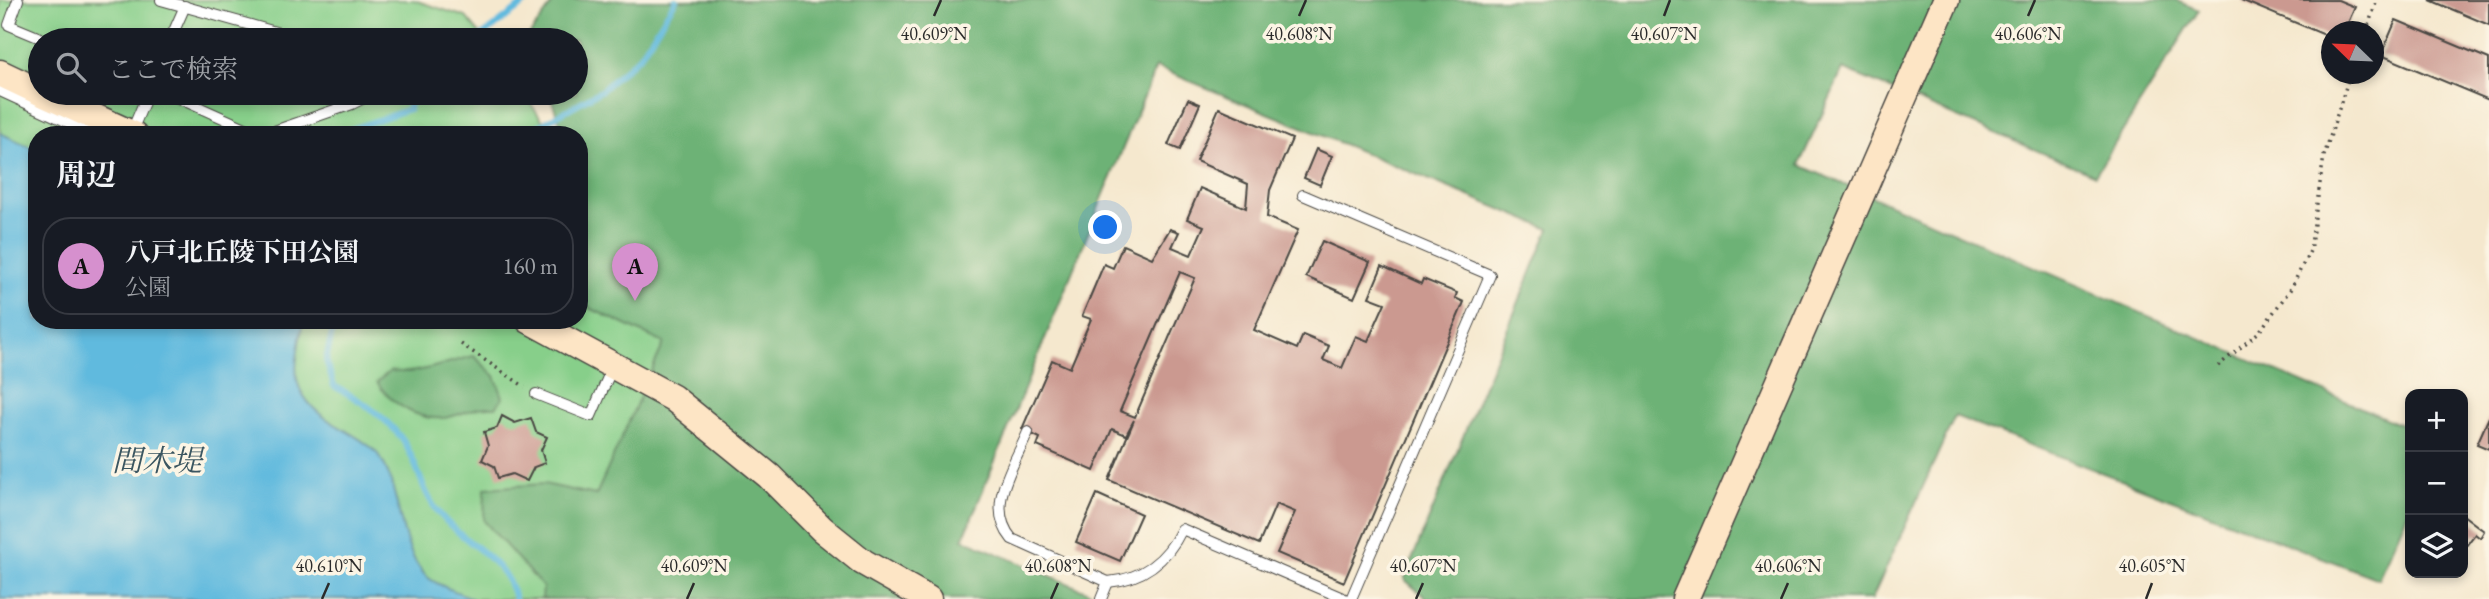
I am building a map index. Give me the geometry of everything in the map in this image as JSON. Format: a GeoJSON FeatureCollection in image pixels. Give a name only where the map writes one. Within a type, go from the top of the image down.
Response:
{"type":"FeatureCollection","features":[{"type":"Feature","properties":{"kind":"street"},"geometry":{"type":"LineString","coordinates":[[1685,599],[1946,0]]}},
{"type":"Feature","properties":{"kind":"street"},"geometry":{"type":"LineString","coordinates":[[0,73],[28,86]]}},
{"type":"Feature","properties":{"kind":"street"},"geometry":{"type":"LineString","coordinates":[[69,105],[115,126]]}},
{"type":"Feature","properties":{"kind":"street"},"geometry":{"type":"LineString","coordinates":[[546,329],[673,398],[769,476],[822,529],[863,562],[928,599]]}},
{"type":"Feature","properties":{"kind":"lane"},"geometry":{"type":"LineString","coordinates":[[18,0],[9,25],[28,33]]}},
{"type":"Feature","properties":{"kind":"lane"},"geometry":{"type":"LineString","coordinates":[[161,0],[262,28]]}},
{"type":"Feature","properties":{"kind":"lane"},"geometry":{"type":"LineString","coordinates":[[175,28],[185,6]]}},
{"type":"Feature","properties":{"kind":"lane"},"geometry":{"type":"LineString","coordinates":[[0,91],[28,104]]}},
{"type":"Feature","properties":{"kind":"lane"},"geometry":{"type":"LineString","coordinates":[[31,105],[76,126]]}},
{"type":"Feature","properties":{"kind":"lane"},"geometry":{"type":"LineString","coordinates":[[135,126],[143,105]]}},
{"type":"Feature","properties":{"kind":"lane"},"geometry":{"type":"LineString","coordinates":[[194,105],[242,126]]}},
{"type":"Feature","properties":{"kind":"lane"},"geometry":{"type":"LineString","coordinates":[[288,126],[349,105]]}},
{"type":"Feature","properties":{"kind":"lane"},"geometry":{"type":"LineString","coordinates":[[1303,195],[1490,275],[1351,599]]}},
{"type":"Feature","properties":{"kind":"lane"},"geometry":{"type":"LineString","coordinates":[[536,394],[591,416],[613,365]]}},
{"type":"Feature","properties":{"kind":"lane"},"geometry":{"type":"LineString","coordinates":[[1028,432],[1000,498],[999,512],[1003,528],[1012,539],[1108,582],[1128,580],[1150,568],[1170,552],[1182,530],[1345,599]]}},
{"type":"Feature","properties":{"kind":"lane"},"geometry":{"type":"LineString","coordinates":[[1101,599],[1108,582]]}},
{"type":"Feature","properties":{"kind":"path"},"geometry":{"type":"LineString","coordinates":[[2370,21],[2377,0]]}},
{"type":"Feature","properties":{"kind":"path"},"geometry":{"type":"LineString","coordinates":[[2218,366],[2259,332],[2290,290],[2310,251],[2324,156],[2347,84]]}},
{"type":"Feature","properties":{"kind":"path"},"geometry":{"type":"LineString","coordinates":[[461,344],[536,394]]}},
{"type":"Feature","properties":{"kind":"green space"},"geometry":{"type":"Polygon","coordinates":[[[0,0],[414,0],[466,17],[475,28],[28,28],[28,105],[532,105],[547,126],[28,126],[28,329],[588,329],[588,182],[708,319],[592,599],[0,599],[0,0]]]}},
{"type":"Feature","properties":{"kind":"green space"},"geometry":{"type":"Polygon","coordinates":[[[555,0],[2174,0],[2199,10],[2095,175],[1843,69],[1799,165],[2405,427],[2405,519],[2378,579],[1955,416],[1872,599],[1427,599],[1404,579],[1549,229],[1156,67],[963,539],[1105,599],[542,599],[543,587],[484,521],[485,488],[544,484],[596,495],[664,343],[588,307],[588,126],[561,126],[553,105],[588,105],[588,28],[535,28],[555,0]]]}},
{"type":"Feature","properties":{"kind":"green space"},"geometry":{"type":"Polygon","coordinates":[[[474,356],[495,376],[503,397],[496,407],[431,418],[400,405],[377,382],[390,371],[411,372],[474,356]]]}},
{"type":"Feature","properties":{"kind":"water","name":"間木堤"},"geometry":{"type":"Polygon","coordinates":[[[0,133],[28,146],[28,329],[301,329],[296,373],[306,400],[323,417],[373,449],[382,460],[394,491],[408,545],[425,575],[442,586],[473,599],[0,599],[0,133]]]}},
{"type":"Feature","properties":{"kind":"building"},"geometry":{"type":"Polygon","coordinates":[[[2241,0],[2338,0],[2355,7],[2349,21],[2321,21],[2321,33],[2241,0]]]}},
{"type":"Feature","properties":{"kind":"building"},"geometry":{"type":"Polygon","coordinates":[[[2430,0],[2489,0],[2489,25],[2430,0]]]}},
{"type":"Feature","properties":{"kind":"building"},"geometry":{"type":"Polygon","coordinates":[[[2396,20],[2489,59],[2489,100],[2384,56],[2384,48],[2396,20]]]}},
{"type":"Feature","properties":{"kind":"building"},"geometry":{"type":"Polygon","coordinates":[[[1188,99],[1200,104],[1180,150],[1168,145],[1188,99]]]}},
{"type":"Feature","properties":{"kind":"building"},"geometry":{"type":"Polygon","coordinates":[[[1219,108],[1292,139],[1270,190],[1267,217],[1298,230],[1254,330],[1297,349],[1303,335],[1329,346],[1323,360],[1342,368],[1356,336],[1368,341],[1385,303],[1369,297],[1382,266],[1421,284],[1423,279],[1457,293],[1455,298],[1464,302],[1344,582],[1277,553],[1295,512],[1276,504],[1259,544],[1109,480],[1134,420],[1126,435],[1112,429],[1094,471],[1037,446],[1040,438],[1022,429],[1052,360],[1070,368],[1091,319],[1082,316],[1104,264],[1113,268],[1123,245],[1152,258],[1170,229],[1179,232],[1172,247],[1191,255],[1204,226],[1187,219],[1200,188],[1246,208],[1248,184],[1196,161],[1219,108]],[[1180,272],[1120,411],[1135,417],[1195,278],[1180,272]]]}},
{"type":"Feature","properties":{"kind":"building"},"geometry":{"type":"Polygon","coordinates":[[[1316,149],[1332,156],[1320,185],[1304,178],[1316,149]]]}},
{"type":"Feature","properties":{"kind":"building"},"geometry":{"type":"Polygon","coordinates":[[[1322,241],[1370,262],[1354,298],[1306,277],[1322,241]]]}},
{"type":"Feature","properties":{"kind":"building"},"geometry":{"type":"Polygon","coordinates":[[[502,416],[515,423],[531,418],[536,432],[547,437],[541,450],[545,463],[534,467],[527,481],[512,474],[498,478],[494,466],[482,460],[488,446],[484,432],[497,428],[502,416]]]}},
{"type":"Feature","properties":{"kind":"building"},"geometry":{"type":"Polygon","coordinates":[[[2489,417],[2489,449],[2477,444],[2489,417]]]}},
{"type":"Feature","properties":{"kind":"building"},"geometry":{"type":"Polygon","coordinates":[[[1097,494],[1141,514],[1120,561],[1076,542],[1097,494]]]}},
{"type":"Feature","properties":{"kind":"building"},"geometry":{"type":"Polygon","coordinates":[[[2468,519],[2484,531],[2480,538],[2475,534],[2468,543],[2468,519]]]}},
{"type":"Feature","properties":{"kind":"waterway"},"geometry":{"type":"LineString","coordinates":[[492,28],[529,0]]}},
{"type":"Feature","properties":{"kind":"waterway"},"geometry":{"type":"LineString","coordinates":[[588,98],[602,90],[640,56],[676,0]]}},
{"type":"Feature","properties":{"kind":"waterway"},"geometry":{"type":"LineString","coordinates":[[361,126],[409,109],[409,105]]}},
{"type":"Feature","properties":{"kind":"waterway"},"geometry":{"type":"LineString","coordinates":[[539,126],[576,105]]}},
{"type":"Feature","properties":{"kind":"waterway"},"geometry":{"type":"LineString","coordinates":[[333,329],[326,360],[334,386],[371,409],[395,430],[408,449],[425,490],[437,510],[455,530],[496,564],[511,586],[515,599]]}},
{"type":"Feature","properties":{"kind":"place","name":"八戸北丘陵下田公園"},"geometry":{"type":"Point","coordinates":[635,301]}}]}
